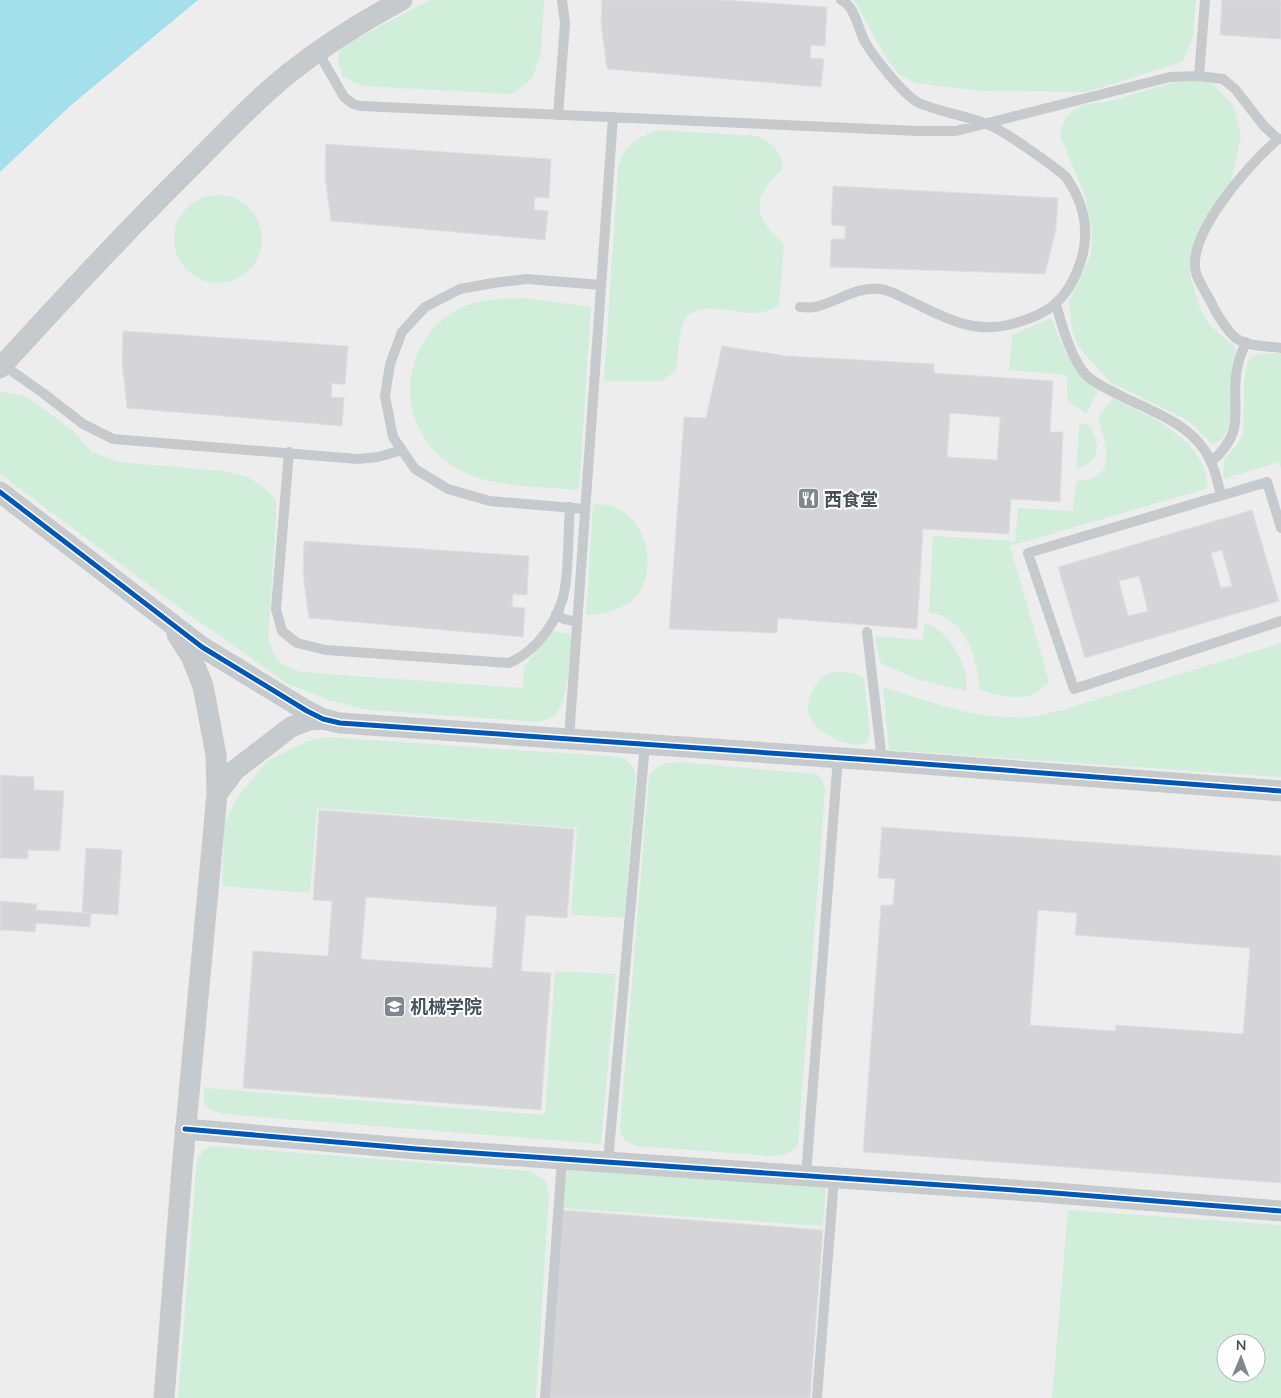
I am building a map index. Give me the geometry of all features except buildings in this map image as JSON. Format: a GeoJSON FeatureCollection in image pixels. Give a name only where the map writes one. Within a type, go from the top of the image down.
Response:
{"type":"FeatureCollection","features":[{"type":"Feature","properties":{"kind":"street"},"geometry":{"type":"LineString","coordinates":[[1,367],[137,220],[255,104],[288,74],[318,52],[376,14],[402,0]]}},
{"type":"Feature","properties":{"kind":"street"},"geometry":{"type":"LineString","coordinates":[[0,492],[202,647],[323,719]]}},
{"type":"Feature","properties":{"kind":"street"},"geometry":{"type":"LineString","coordinates":[[164,1398],[216,794],[216,755],[203,686],[191,656],[171,623]]}},
{"type":"Feature","properties":{"kind":"street"},"geometry":{"type":"LineString","coordinates":[[216,794],[235,770],[291,728],[309,720],[323,719],[340,723],[882,760],[1281,790]]}},
{"type":"Feature","properties":{"kind":"street"},"geometry":{"type":"LineString","coordinates":[[186,1129],[418,1149],[1281,1210]]}},
{"type":"Feature","properties":{"kind":"lane"},"geometry":{"type":"LineString","coordinates":[[558,115],[565,23],[562,0]]}},
{"type":"Feature","properties":{"kind":"lane"},"geometry":{"type":"LineString","coordinates":[[800,307],[814,307],[853,293],[879,289],[892,292],[946,320],[982,328],[1007,325],[1032,317],[1056,305],[1068,291],[1079,268],[1085,249],[1086,224],[1080,202],[1067,178],[1045,160],[986,123],[919,103],[902,91],[865,41],[854,15],[845,2],[841,0]]}},
{"type":"Feature","properties":{"kind":"lane"},"geometry":{"type":"LineString","coordinates":[[1199,76],[1206,0]]}},
{"type":"Feature","properties":{"kind":"lane"},"geometry":{"type":"LineString","coordinates":[[318,52],[344,97],[353,104],[361,106],[918,131],[956,131],[1170,77],[1199,76],[1223,79],[1245,101],[1264,126],[1280,139],[1245,171],[1226,196],[1201,238],[1196,257],[1196,272],[1213,308],[1228,329],[1239,340],[1281,348]]}},
{"type":"Feature","properties":{"kind":"lane"},"geometry":{"type":"LineString","coordinates":[[569,739],[613,117]]}},
{"type":"Feature","properties":{"kind":"lane"},"geometry":{"type":"LineString","coordinates":[[585,509],[490,501],[448,490],[415,469],[402,450],[394,437],[385,396],[390,364],[402,332],[425,307],[460,289],[493,282],[527,279],[601,285]]}},
{"type":"Feature","properties":{"kind":"lane"},"geometry":{"type":"LineString","coordinates":[[1056,305],[1063,331],[1074,355],[1086,374],[1109,390],[1166,417],[1188,432],[1200,445],[1211,462],[1221,495]]}},
{"type":"Feature","properties":{"kind":"lane"},"geometry":{"type":"LineString","coordinates":[[1211,462],[1224,451],[1232,438],[1236,423],[1236,378],[1246,342]]}},
{"type":"Feature","properties":{"kind":"lane"},"geometry":{"type":"LineString","coordinates":[[1,367],[43,393],[83,424],[113,439],[358,459],[378,457],[402,450]]}},
{"type":"Feature","properties":{"kind":"lane"},"geometry":{"type":"LineString","coordinates":[[289,452],[276,609],[282,631],[297,644],[326,650],[509,663],[519,658],[537,642],[556,614],[565,589],[570,508]]}},
{"type":"Feature","properties":{"kind":"lane"},"geometry":{"type":"LineString","coordinates":[[1281,528],[1267,482],[1028,553],[1074,689],[1281,621]]}},
{"type":"Feature","properties":{"kind":"lane"},"geometry":{"type":"LineString","coordinates":[[556,614],[577,622]]}},
{"type":"Feature","properties":{"kind":"lane"},"geometry":{"type":"LineString","coordinates":[[867,632],[882,760]]}},
{"type":"Feature","properties":{"kind":"lane"},"geometry":{"type":"LineString","coordinates":[[608,1162],[645,744]]}},
{"type":"Feature","properties":{"kind":"lane"},"geometry":{"type":"LineString","coordinates":[[806,1176],[838,757]]}},
{"type":"Feature","properties":{"kind":"lane"},"geometry":{"type":"LineString","coordinates":[[545,1398],[562,1159]]}},
{"type":"Feature","properties":{"kind":"lane"},"geometry":{"type":"LineString","coordinates":[[817,1398],[834,1178]]}},
{"type":"Feature","properties":{"kind":"green space"},"geometry":{"type":"Polygon","coordinates":[[[430,0],[544,0],[541,53],[532,79],[512,94],[363,86],[343,77],[338,62],[339,50],[346,44],[430,0]]]}},
{"type":"Feature","properties":{"kind":"green space"},"geometry":{"type":"Polygon","coordinates":[[[854,0],[1196,0],[1193,38],[1182,62],[1086,92],[982,91],[913,82],[900,75],[888,61],[854,0]]]}},
{"type":"Feature","properties":{"kind":"green space"},"geometry":{"type":"Polygon","coordinates":[[[1206,80],[1215,86],[1234,106],[1241,135],[1230,184],[1203,221],[1192,251],[1190,274],[1200,309],[1217,332],[1235,346],[1236,352],[1232,366],[1230,428],[1222,439],[1213,445],[1186,419],[1110,382],[1078,346],[1072,330],[1069,302],[1091,254],[1092,232],[1085,196],[1060,136],[1062,127],[1069,114],[1080,106],[1103,103],[1171,83],[1206,80]]]}},
{"type":"Feature","properties":{"kind":"green space"},"geometry":{"type":"Polygon","coordinates":[[[658,130],[756,136],[767,141],[778,152],[783,168],[766,187],[760,200],[760,208],[761,216],[766,225],[784,246],[779,306],[756,313],[715,309],[697,310],[684,321],[676,371],[661,381],[604,381],[618,168],[624,153],[632,143],[658,130]]]}},
{"type":"Feature","properties":{"kind":"green space"},"geometry":{"type":"Polygon","coordinates":[[[218,195],[235,199],[249,208],[258,222],[262,239],[258,256],[249,270],[235,279],[218,283],[201,279],[187,270],[178,256],[174,239],[178,222],[187,208],[201,199],[218,195]]]}},
{"type":"Feature","properties":{"kind":"green space"},"geometry":{"type":"Polygon","coordinates":[[[525,298],[591,307],[579,490],[510,485],[493,482],[461,471],[447,462],[430,445],[418,426],[411,404],[411,382],[415,360],[424,340],[439,323],[466,305],[491,300],[525,298]]]}},
{"type":"Feature","properties":{"kind":"green space"},"geometry":{"type":"Polygon","coordinates":[[[1051,318],[1065,351],[1080,374],[1098,391],[1086,414],[1068,401],[1067,375],[1009,370],[1012,335],[1051,318]]]}},
{"type":"Feature","properties":{"kind":"green space"},"geometry":{"type":"Polygon","coordinates":[[[1281,353],[1281,469],[1279,462],[1223,479],[1224,459],[1237,445],[1242,434],[1244,380],[1249,361],[1257,355],[1281,353]]]}},
{"type":"Feature","properties":{"kind":"green space"},"geometry":{"type":"Polygon","coordinates":[[[0,393],[24,396],[73,431],[92,452],[117,462],[224,471],[248,477],[276,499],[268,640],[277,658],[283,664],[301,672],[523,688],[524,667],[552,630],[572,635],[565,690],[559,710],[554,716],[539,722],[369,710],[329,700],[288,684],[169,600],[0,474],[0,393]]]}},
{"type":"Feature","properties":{"kind":"green space"},"geometry":{"type":"Polygon","coordinates":[[[1113,398],[1162,424],[1184,440],[1201,461],[1208,488],[1010,546],[1049,682],[1034,694],[1023,697],[1004,696],[980,690],[977,669],[971,649],[961,630],[942,616],[929,612],[933,536],[1015,541],[1018,508],[1073,511],[1076,481],[1090,479],[1099,474],[1105,467],[1106,449],[1098,417],[1113,398]]]}},
{"type":"Feature","properties":{"kind":"green space"},"geometry":{"type":"Polygon","coordinates":[[[1086,424],[1091,428],[1097,443],[1096,453],[1087,465],[1076,469],[1079,425],[1086,424]]]}},
{"type":"Feature","properties":{"kind":"green space"},"geometry":{"type":"Polygon","coordinates":[[[593,505],[613,507],[626,513],[636,524],[643,537],[647,551],[648,566],[645,581],[638,594],[628,604],[600,614],[586,615],[593,505]]]}},
{"type":"Feature","properties":{"kind":"green space"},"geometry":{"type":"Polygon","coordinates":[[[924,624],[932,626],[945,635],[955,649],[966,673],[966,691],[919,680],[880,663],[875,636],[923,640],[924,624]]]}},
{"type":"Feature","properties":{"kind":"green space"},"geometry":{"type":"Polygon","coordinates":[[[1281,643],[1281,777],[889,750],[883,687],[971,713],[989,716],[1025,717],[1059,711],[1281,643]]]}},
{"type":"Feature","properties":{"kind":"green space"},"geometry":{"type":"Polygon","coordinates":[[[828,673],[854,673],[864,678],[870,732],[868,742],[852,744],[834,739],[818,728],[809,716],[808,704],[815,685],[828,673]]]}},
{"type":"Feature","properties":{"kind":"green space"},"geometry":{"type":"Polygon","coordinates":[[[327,737],[621,757],[627,760],[636,775],[624,918],[571,915],[577,828],[317,808],[310,893],[222,886],[224,824],[237,798],[267,761],[307,741],[327,737]]]}},
{"type":"Feature","properties":{"kind":"green space"},"geometry":{"type":"Polygon","coordinates":[[[679,762],[817,774],[822,780],[825,790],[798,1143],[793,1150],[782,1155],[769,1156],[637,1146],[626,1140],[620,1129],[649,776],[662,765],[679,762]]]}},
{"type":"Feature","properties":{"kind":"green space"},"geometry":{"type":"Polygon","coordinates":[[[555,971],[616,974],[601,1144],[224,1114],[206,1106],[204,1100],[205,1088],[545,1115],[555,971]]]}},
{"type":"Feature","properties":{"kind":"green space"},"geometry":{"type":"Polygon","coordinates":[[[212,1146],[530,1171],[545,1180],[549,1194],[536,1398],[178,1398],[197,1159],[204,1150],[212,1146]]]}},
{"type":"Feature","properties":{"kind":"green space"},"geometry":{"type":"Polygon","coordinates":[[[564,1168],[826,1187],[823,1226],[561,1208],[564,1168]]]}},
{"type":"Feature","properties":{"kind":"green space"},"geometry":{"type":"Polygon","coordinates":[[[1068,1210],[1281,1225],[1281,1398],[1052,1398],[1068,1210]]]}},
{"type":"Feature","properties":{"kind":"water"},"geometry":{"type":"Polygon","coordinates":[[[0,0],[198,0],[70,106],[0,172],[0,0]]]}},
{"type":"Feature","properties":{"kind":"cycle path"},"geometry":{"type":"LineString","coordinates":[[0,492],[202,647],[307,711],[323,719],[340,723],[1281,791]]}},
{"type":"Feature","properties":{"kind":"cycle path"},"geometry":{"type":"LineString","coordinates":[[185,1129],[417,1149],[1042,1192],[1281,1211]]}},
{"type":"Feature","properties":{"kind":"place","name":"西食堂"},"geometry":{"type":"Point","coordinates":[808,499]}},
{"type":"Feature","properties":{"kind":"place","name":"机械学院"},"geometry":{"type":"Point","coordinates":[394,1006]}}]}
